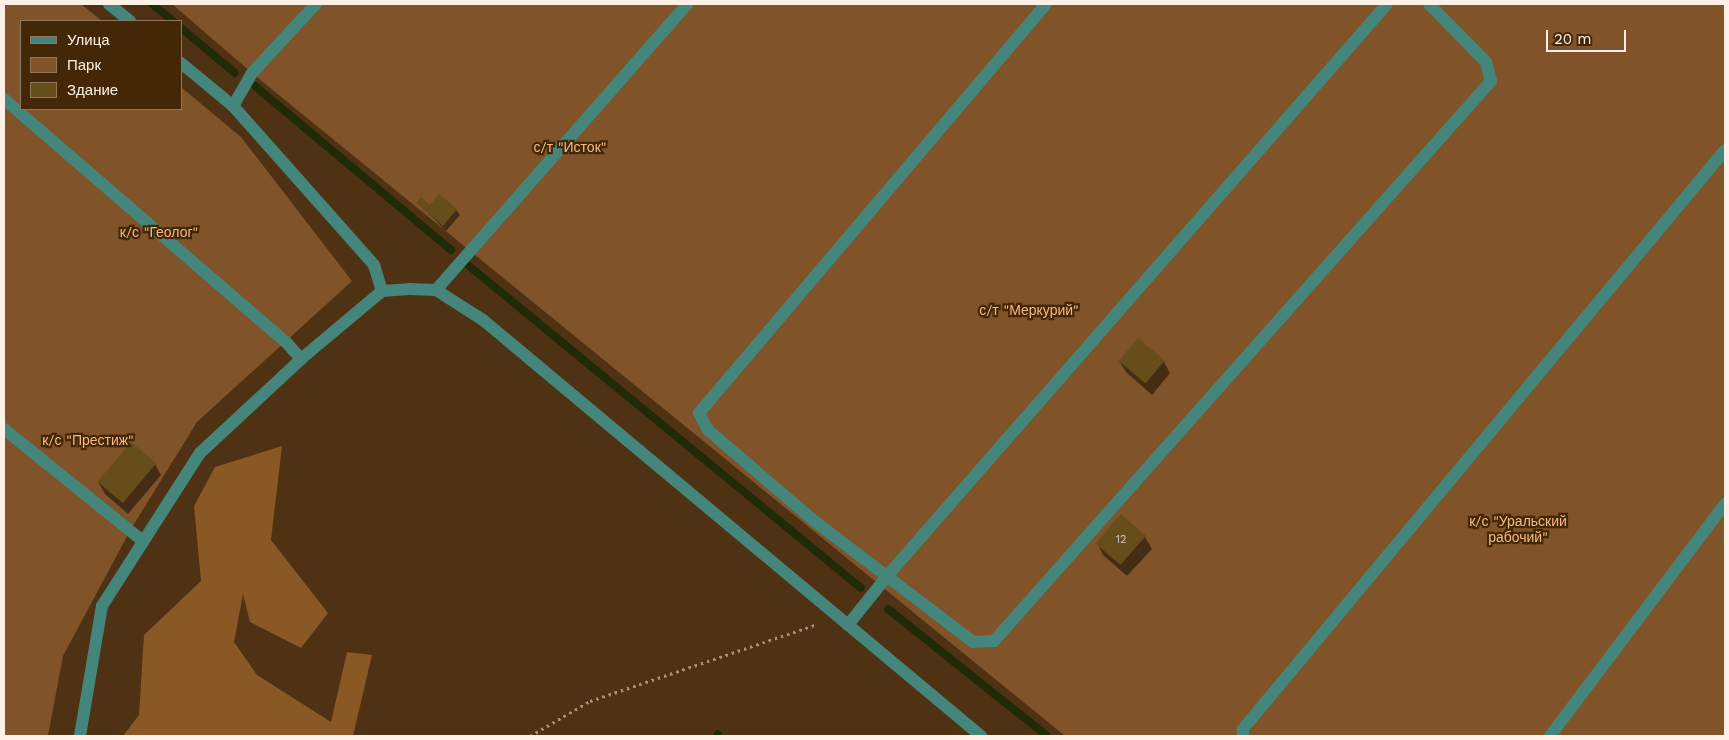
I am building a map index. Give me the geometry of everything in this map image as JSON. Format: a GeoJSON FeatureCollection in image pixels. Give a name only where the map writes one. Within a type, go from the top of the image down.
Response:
{"type":"FeatureCollection","features":[{"type":"Feature","properties":{"kind":"lane"},"geometry":{"type":"LineString","coordinates":[[109,4],[129,20]]}},
{"type":"Feature","properties":{"kind":"lane"},"geometry":{"type":"LineString","coordinates":[[233,106],[252,73],[316,4]]}},
{"type":"Feature","properties":{"kind":"lane"},"geometry":{"type":"LineString","coordinates":[[436,290],[687,4]]}},
{"type":"Feature","properties":{"kind":"lane"},"geometry":{"type":"LineString","coordinates":[[1046,4],[699,413],[708,430],[813,520],[888,575],[972,642],[994,641],[1491,81],[1486,62],[1429,4]]}},
{"type":"Feature","properties":{"kind":"lane"},"geometry":{"type":"LineString","coordinates":[[843,621],[888,575],[1387,4]]}},
{"type":"Feature","properties":{"kind":"lane"},"geometry":{"type":"LineString","coordinates":[[182,64],[233,106],[374,265],[382,291]]}},
{"type":"Feature","properties":{"kind":"lane"},"geometry":{"type":"LineString","coordinates":[[4,100],[286,342],[301,359]]}},
{"type":"Feature","properties":{"kind":"lane"},"geometry":{"type":"LineString","coordinates":[[1243,736],[1243,728],[1725,150]]}},
{"type":"Feature","properties":{"kind":"lane"},"geometry":{"type":"LineString","coordinates":[[80,736],[102,606],[200,453],[301,359],[382,291],[436,290],[483,320],[981,736]]}},
{"type":"Feature","properties":{"kind":"lane"},"geometry":{"type":"LineString","coordinates":[[4,429],[143,542]]}},
{"type":"Feature","properties":{"kind":"lane"},"geometry":{"type":"LineString","coordinates":[[1550,736],[1725,504]]}},
{"type":"Feature","properties":{"kind":"path"},"geometry":{"type":"LineString","coordinates":[[530,736],[590,701],[843,621]]}},
{"type":"Feature","properties":{"kind":"green space","name":"к/с \"Геолог\""},"geometry":{"type":"Polygon","coordinates":[[[4,4],[81,4],[101,20],[20,20],[20,110],[182,110],[182,88],[241,137],[352,281],[197,422],[131,529],[63,656],[48,736],[4,736],[4,4]]]}},
{"type":"Feature","properties":{"kind":"green space"},"geometry":{"type":"Polygon","coordinates":[[[172,4],[1725,4],[1725,736],[1065,736],[252,73],[172,4]]]}},
{"type":"Feature","properties":{"kind":"shaded area"},"geometry":{"type":"Polygon","coordinates":[[[282,446],[271,540],[328,613],[301,648],[250,622],[243,594],[234,642],[257,675],[331,722],[347,652],[372,655],[353,736],[123,736],[139,715],[144,635],[201,581],[194,506],[215,467],[282,446]]]}},
{"type":"Feature","properties":{"kind":"building"},"geometry":{"type":"Polygon","coordinates":[[[439,194],[457,209],[443,226],[416,203],[421,197],[430,205],[439,194]]]}},
{"type":"Feature","properties":{"kind":"building"},"geometry":{"type":"Polygon","coordinates":[[[1138,338],[1165,360],[1146,383],[1119,361],[1138,338]]]}},
{"type":"Feature","properties":{"kind":"building"},"geometry":{"type":"Polygon","coordinates":[[[131,442],[156,463],[123,503],[98,482],[131,442]]]}},
{"type":"Feature","properties":{"kind":"building"},"geometry":{"type":"Polygon","coordinates":[[[1121,514],[1146,536],[1120,565],[1095,543],[1121,514]]]}},
{"type":"Feature","properties":{"kind":"waterway"},"geometry":{"type":"LineString","coordinates":[[152,4],[172,20]]}},
{"type":"Feature","properties":{"kind":"waterway"},"geometry":{"type":"LineString","coordinates":[[182,29],[235,73]]}},
{"type":"Feature","properties":{"kind":"waterway"},"geometry":{"type":"LineString","coordinates":[[255,86],[451,250]]}},
{"type":"Feature","properties":{"kind":"waterway"},"geometry":{"type":"LineString","coordinates":[[469,266],[861,588]]}},
{"type":"Feature","properties":{"kind":"waterway"},"geometry":{"type":"LineString","coordinates":[[888,609],[1047,736]]}},
{"type":"Feature","properties":{"kind":"park label","name":"с/т \"Исток\""},"geometry":{"type":"Point","coordinates":[570,147]}},
{"type":"Feature","properties":{"kind":"park label","name":"с/т \"Меркурий\""},"geometry":{"type":"Point","coordinates":[1029,310]}},
{"type":"Feature","properties":{"kind":"park label","name":"к/с \"Престиж\""},"geometry":{"type":"Point","coordinates":[88,440]}},
{"type":"Feature","properties":{"kind":"park label","name":"к/с \"Уральский рабочий\""},"geometry":{"type":"Point","coordinates":[1518,530]}}]}
